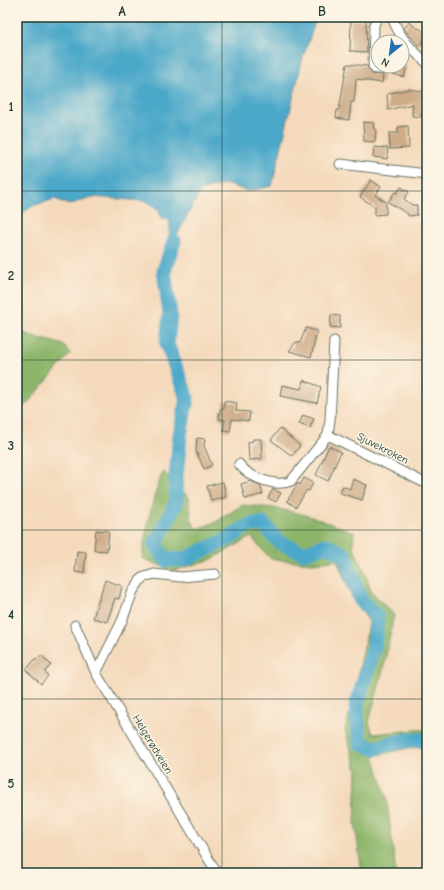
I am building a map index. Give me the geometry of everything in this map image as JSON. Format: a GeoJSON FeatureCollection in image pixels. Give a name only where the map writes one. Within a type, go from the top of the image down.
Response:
{"type":"FeatureCollection","features":[{"type":"Feature","properties":{"kind":"street"},"geometry":{"type":"LineString","coordinates":[[374,34],[374,25],[377,17]]}},
{"type":"Feature","properties":{"kind":"street"},"geometry":{"type":"LineString","coordinates":[[392,17],[399,34]]}},
{"type":"Feature","properties":{"kind":"street"},"geometry":{"type":"LineString","coordinates":[[410,48],[427,62]]}},
{"type":"Feature","properties":{"kind":"street"},"geometry":{"type":"LineString","coordinates":[[340,164],[427,174]]}},
{"type":"Feature","properties":{"kind":"street"},"geometry":{"type":"LineString","coordinates":[[239,464],[243,470],[272,484],[283,485],[291,481],[328,435],[334,341]]}},
{"type":"Feature","properties":{"kind":"street","name":"Sjuvekroken"},"geometry":{"type":"LineString","coordinates":[[328,435],[427,484]]}},
{"type":"Feature","properties":{"kind":"street"},"geometry":{"type":"LineString","coordinates":[[96,673],[119,628],[133,591],[142,578],[154,574],[181,577],[215,574]]}},
{"type":"Feature","properties":{"kind":"street","name":"Helgerødveien"},"geometry":{"type":"LineString","coordinates":[[75,625],[96,673],[217,873]]}},
{"type":"Feature","properties":{"kind":"green space"},"geometry":{"type":"Polygon","coordinates":[[[17,331],[63,345],[70,354],[25,406],[17,406],[17,331]]]}},
{"type":"Feature","properties":{"kind":"green space"},"geometry":{"type":"Polygon","coordinates":[[[163,471],[189,497],[191,519],[196,529],[216,522],[242,505],[274,508],[306,515],[354,532],[353,547],[363,567],[371,591],[394,615],[384,666],[369,722],[373,734],[427,730],[427,747],[408,748],[374,756],[386,795],[396,873],[362,873],[355,824],[357,770],[345,730],[353,700],[369,622],[350,593],[337,560],[313,563],[271,559],[251,537],[212,559],[173,571],[142,558],[150,514],[163,471]]]}},
{"type":"Feature","properties":{"kind":"water"},"geometry":{"type":"Polygon","coordinates":[[[17,17],[317,17],[303,57],[272,186],[248,191],[225,184],[200,191],[174,241],[169,240],[170,220],[161,218],[159,210],[145,201],[91,197],[69,205],[55,199],[35,205],[17,216],[17,17]]]}},
{"type":"Feature","properties":{"kind":"building"},"geometry":{"type":"Polygon","coordinates":[[[366,20],[367,52],[350,51],[351,21],[366,20]]]}},
{"type":"Feature","properties":{"kind":"building"},"geometry":{"type":"Polygon","coordinates":[[[409,22],[427,35],[419,46],[404,29],[409,22]]]}},
{"type":"Feature","properties":{"kind":"building"},"geometry":{"type":"Polygon","coordinates":[[[347,64],[367,66],[370,74],[383,75],[382,83],[356,79],[354,102],[351,102],[349,120],[336,118],[337,110],[339,110],[347,64]]]}},
{"type":"Feature","properties":{"kind":"building"},"geometry":{"type":"Polygon","coordinates":[[[393,74],[405,74],[404,77],[393,74]]]}},
{"type":"Feature","properties":{"kind":"building"},"geometry":{"type":"Polygon","coordinates":[[[409,89],[427,92],[427,114],[422,114],[421,117],[412,116],[413,104],[388,110],[387,94],[409,89]]]}},
{"type":"Feature","properties":{"kind":"building"},"geometry":{"type":"Polygon","coordinates":[[[363,122],[374,123],[373,128],[376,129],[375,142],[364,141],[363,122]]]}},
{"type":"Feature","properties":{"kind":"building"},"geometry":{"type":"Polygon","coordinates":[[[408,126],[409,148],[390,149],[389,133],[398,133],[398,127],[408,126]]]}},
{"type":"Feature","properties":{"kind":"building"},"geometry":{"type":"Polygon","coordinates":[[[374,147],[388,148],[387,159],[373,157],[374,147]]]}},
{"type":"Feature","properties":{"kind":"building"},"geometry":{"type":"Polygon","coordinates":[[[371,180],[381,187],[375,195],[386,202],[386,214],[375,215],[375,207],[360,197],[371,180]]]}},
{"type":"Feature","properties":{"kind":"building"},"geometry":{"type":"Polygon","coordinates":[[[401,187],[409,192],[404,199],[412,205],[417,205],[417,215],[408,216],[408,214],[388,202],[395,192],[397,193],[401,187]]]}},
{"type":"Feature","properties":{"kind":"building"},"geometry":{"type":"Polygon","coordinates":[[[331,315],[340,316],[340,328],[330,327],[331,315]]]}},
{"type":"Feature","properties":{"kind":"building"},"geometry":{"type":"Polygon","coordinates":[[[306,328],[317,331],[311,357],[289,351],[296,342],[300,343],[306,328]]]}},
{"type":"Feature","properties":{"kind":"building"},"geometry":{"type":"Polygon","coordinates":[[[303,380],[321,387],[317,403],[280,396],[282,385],[301,389],[303,380]]]}},
{"type":"Feature","properties":{"kind":"building"},"geometry":{"type":"Polygon","coordinates":[[[224,401],[237,403],[236,411],[250,412],[249,421],[232,419],[230,431],[223,430],[225,420],[219,419],[220,409],[224,409],[224,401]]]}},
{"type":"Feature","properties":{"kind":"building"},"geometry":{"type":"Polygon","coordinates":[[[303,415],[314,419],[310,428],[299,424],[303,415]]]}},
{"type":"Feature","properties":{"kind":"building"},"geometry":{"type":"Polygon","coordinates":[[[280,428],[300,446],[292,456],[271,440],[280,428]]]}},
{"type":"Feature","properties":{"kind":"building"},"geometry":{"type":"Polygon","coordinates":[[[197,438],[205,439],[204,446],[212,465],[204,469],[196,451],[197,438]]]}},
{"type":"Feature","properties":{"kind":"building"},"geometry":{"type":"Polygon","coordinates":[[[253,439],[261,439],[262,459],[249,460],[248,442],[253,441],[253,439]]]}},
{"type":"Feature","properties":{"kind":"building"},"geometry":{"type":"Polygon","coordinates":[[[329,446],[341,452],[328,481],[316,475],[329,446]]]}},
{"type":"Feature","properties":{"kind":"building"},"geometry":{"type":"Polygon","coordinates":[[[304,478],[313,483],[309,491],[307,490],[296,507],[287,501],[298,483],[300,485],[304,478]]]}},
{"type":"Feature","properties":{"kind":"building"},"geometry":{"type":"Polygon","coordinates":[[[353,479],[367,485],[362,500],[340,493],[343,486],[350,489],[353,479]]]}},
{"type":"Feature","properties":{"kind":"building"},"geometry":{"type":"Polygon","coordinates":[[[251,481],[260,485],[263,494],[245,499],[241,484],[251,481]]]}},
{"type":"Feature","properties":{"kind":"building"},"geometry":{"type":"Polygon","coordinates":[[[223,482],[226,497],[211,501],[207,486],[223,482]]]}},
{"type":"Feature","properties":{"kind":"building"},"geometry":{"type":"Polygon","coordinates":[[[273,489],[281,493],[276,502],[268,498],[273,489]]]}},
{"type":"Feature","properties":{"kind":"building"},"geometry":{"type":"Polygon","coordinates":[[[96,530],[109,531],[107,551],[94,550],[96,530]]]}},
{"type":"Feature","properties":{"kind":"building"},"geometry":{"type":"Polygon","coordinates":[[[77,551],[86,552],[84,573],[75,572],[77,551]]]}},
{"type":"Feature","properties":{"kind":"building"},"geometry":{"type":"Polygon","coordinates":[[[105,580],[122,586],[119,599],[115,598],[107,622],[93,618],[105,580]]]}},
{"type":"Feature","properties":{"kind":"building"},"geometry":{"type":"Polygon","coordinates":[[[41,655],[51,665],[45,672],[48,676],[41,684],[26,670],[36,658],[37,659],[41,655]]]}},
{"type":"Feature","properties":{"kind":"waterway"},"geometry":{"type":"LineString","coordinates":[[174,241],[164,271],[170,314],[167,344],[187,398],[180,435],[176,477],[176,503],[155,545],[166,560],[185,559],[226,540],[249,525],[263,524],[279,542],[304,553],[326,545],[345,555],[360,599],[377,617],[374,647],[356,707],[360,743],[374,748],[407,740],[427,740]]}}]}
